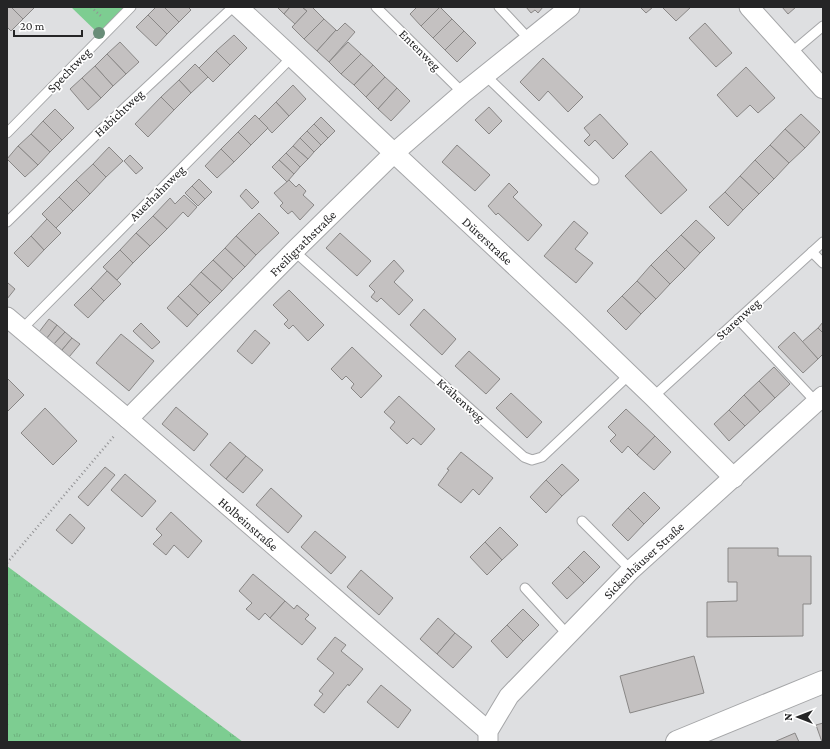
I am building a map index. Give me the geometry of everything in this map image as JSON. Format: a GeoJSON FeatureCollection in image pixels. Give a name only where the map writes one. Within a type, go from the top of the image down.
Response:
{"type":"FeatureCollection","features":[{"type":"Feature","properties":{"kind":"street","name":"Dürerstraße"},"geometry":{"type":"LineString","coordinates":[[238,7],[630,374],[734,478]]}},
{"type":"Feature","properties":{"kind":"street","name":"Freiligrathstraße"},"geometry":{"type":"LineString","coordinates":[[128,420],[294,251],[394,153],[463,93],[570,7]]}},
{"type":"Feature","properties":{"kind":"street"},"geometry":{"type":"LineString","coordinates":[[749,7],[823,89]]}},
{"type":"Feature","properties":{"kind":"street","name":"Holbeinstraße"},"geometry":{"type":"LineString","coordinates":[[7,317],[128,420],[488,737]]}},
{"type":"Feature","properties":{"kind":"street","name":"Sickenhäuser Straße"},"geometry":{"type":"LineString","coordinates":[[488,737],[509,696],[631,570],[820,399]]}},
{"type":"Feature","properties":{"kind":"street"},"geometry":{"type":"LineString","coordinates":[[677,742],[823,682]]}},
{"type":"Feature","properties":{"kind":"lane","name":"Spechtweg"},"geometry":{"type":"LineString","coordinates":[[7,133],[131,7]]}},
{"type":"Feature","properties":{"kind":"lane","name":"Habichtweg"},"geometry":{"type":"LineString","coordinates":[[7,222],[103,128],[233,7]]}},
{"type":"Feature","properties":{"kind":"lane","name":"Entenweg"},"geometry":{"type":"LineString","coordinates":[[376,7],[463,93]]}},
{"type":"Feature","properties":{"kind":"lane"},"geometry":{"type":"LineString","coordinates":[[499,7],[529,39]]}},
{"type":"Feature","properties":{"kind":"lane"},"geometry":{"type":"LineString","coordinates":[[791,53],[823,26]]}},
{"type":"Feature","properties":{"kind":"lane","name":"Auerhahnweg"},"geometry":{"type":"LineString","coordinates":[[21,330],[292,57]]}},
{"type":"Feature","properties":{"kind":"lane"},"geometry":{"type":"LineString","coordinates":[[485,75],[594,180]]}},
{"type":"Feature","properties":{"kind":"lane","name":"Starenweg"},"geometry":{"type":"LineString","coordinates":[[653,397],[823,242]]}},
{"type":"Feature","properties":{"kind":"lane","name":"Krähenweg"},"geometry":{"type":"LineString","coordinates":[[294,251],[524,456],[532,460],[542,456],[630,374]]}},
{"type":"Feature","properties":{"kind":"lane"},"geometry":{"type":"LineString","coordinates":[[812,252],[823,263]]}},
{"type":"Feature","properties":{"kind":"lane"},"geometry":{"type":"LineString","coordinates":[[738,320],[820,399]]}},
{"type":"Feature","properties":{"kind":"lane"},"geometry":{"type":"LineString","coordinates":[[582,521],[631,570]]}},
{"type":"Feature","properties":{"kind":"lane"},"geometry":{"type":"LineString","coordinates":[[525,588],[568,635]]}},
{"type":"Feature","properties":{"kind":"path"},"geometry":{"type":"LineString","coordinates":[[7,563],[128,420]]}},
{"type":"Feature","properties":{"kind":"green space"},"geometry":{"type":"Polygon","coordinates":[[[71,7],[130,7],[101,36],[71,7]]]}},
{"type":"Feature","properties":{"kind":"green space"},"geometry":{"type":"Polygon","coordinates":[[[7,566],[243,742],[7,742],[7,566]]]}},
{"type":"Feature","properties":{"kind":"building"},"geometry":{"type":"Polygon","coordinates":[[[7,7],[11,7],[23,19],[11,31],[7,27],[7,7]]]}},
{"type":"Feature","properties":{"kind":"building"},"geometry":{"type":"Polygon","coordinates":[[[11,7],[35,7],[23,19],[11,7]]]}},
{"type":"Feature","properties":{"kind":"building"},"geometry":{"type":"Polygon","coordinates":[[[156,7],[164,7],[179,22],[167,34],[148,15],[156,7]]]}},
{"type":"Feature","properties":{"kind":"building"},"geometry":{"type":"Polygon","coordinates":[[[164,7],[188,7],[191,10],[179,22],[164,7]]]}},
{"type":"Feature","properties":{"kind":"building"},"geometry":{"type":"Polygon","coordinates":[[[277,7],[290,7],[284,14],[277,7]]]}},
{"type":"Feature","properties":{"kind":"building"},"geometry":{"type":"Polygon","coordinates":[[[290,7],[302,7],[307,11],[295,24],[284,14],[290,7]]]}},
{"type":"Feature","properties":{"kind":"building"},"geometry":{"type":"Polygon","coordinates":[[[302,7],[312,7],[324,19],[304,39],[292,27],[307,11],[302,7]]]}},
{"type":"Feature","properties":{"kind":"building"},"geometry":{"type":"Polygon","coordinates":[[[417,7],[440,7],[421,26],[410,14],[417,7]]]}},
{"type":"Feature","properties":{"kind":"building"},"geometry":{"type":"Polygon","coordinates":[[[440,7],[452,19],[433,38],[421,26],[440,7]]]}},
{"type":"Feature","properties":{"kind":"building"},"geometry":{"type":"Polygon","coordinates":[[[526,7],[543,7],[538,13],[535,10],[531,13],[526,7]]]}},
{"type":"Feature","properties":{"kind":"building"},"geometry":{"type":"Polygon","coordinates":[[[640,7],[653,7],[646,13],[640,7]]]}},
{"type":"Feature","properties":{"kind":"building"},"geometry":{"type":"Polygon","coordinates":[[[662,7],[691,7],[676,21],[662,7]]]}},
{"type":"Feature","properties":{"kind":"building"},"geometry":{"type":"Polygon","coordinates":[[[782,7],[796,7],[788,14],[782,7]]]}},
{"type":"Feature","properties":{"kind":"building"},"geometry":{"type":"Polygon","coordinates":[[[148,15],[167,34],[156,46],[136,27],[148,15]]]}},
{"type":"Feature","properties":{"kind":"building"},"geometry":{"type":"Polygon","coordinates":[[[324,19],[336,30],[317,51],[304,39],[324,19]]]}},
{"type":"Feature","properties":{"kind":"building"},"geometry":{"type":"Polygon","coordinates":[[[452,19],[464,31],[445,50],[433,38],[452,19]]]}},
{"type":"Feature","properties":{"kind":"building"},"geometry":{"type":"Polygon","coordinates":[[[345,23],[355,32],[329,62],[317,51],[336,30],[337,31],[345,23]]]}},
{"type":"Feature","properties":{"kind":"building"},"geometry":{"type":"Polygon","coordinates":[[[705,23],[732,53],[716,67],[689,38],[705,23]]]}},
{"type":"Feature","properties":{"kind":"building"},"geometry":{"type":"Polygon","coordinates":[[[464,31],[476,43],[457,62],[445,50],[464,31]]]}},
{"type":"Feature","properties":{"kind":"building"},"geometry":{"type":"Polygon","coordinates":[[[234,35],[247,48],[230,65],[216,51],[234,35]]]}},
{"type":"Feature","properties":{"kind":"building"},"geometry":{"type":"Polygon","coordinates":[[[120,42],[139,62],[126,74],[107,54],[120,42]]]}},
{"type":"Feature","properties":{"kind":"building"},"geometry":{"type":"Polygon","coordinates":[[[348,42],[361,54],[341,74],[329,62],[348,42]]]}},
{"type":"Feature","properties":{"kind":"building"},"geometry":{"type":"Polygon","coordinates":[[[216,51],[230,65],[213,82],[199,68],[216,51]]]}},
{"type":"Feature","properties":{"kind":"building"},"geometry":{"type":"Polygon","coordinates":[[[107,54],[126,74],[113,86],[95,66],[107,54]]]}},
{"type":"Feature","properties":{"kind":"building"},"geometry":{"type":"Polygon","coordinates":[[[361,54],[373,65],[354,85],[341,74],[361,54]]]}},
{"type":"Feature","properties":{"kind":"building"},"geometry":{"type":"Polygon","coordinates":[[[543,58],[583,97],[568,112],[548,91],[539,101],[520,82],[543,58]]]}},
{"type":"Feature","properties":{"kind":"building"},"geometry":{"type":"Polygon","coordinates":[[[195,64],[208,77],[191,93],[179,80],[195,64]]]}},
{"type":"Feature","properties":{"kind":"building"},"geometry":{"type":"Polygon","coordinates":[[[373,65],[385,77],[366,97],[354,85],[373,65]]]}},
{"type":"Feature","properties":{"kind":"building"},"geometry":{"type":"Polygon","coordinates":[[[95,66],[113,86],[101,98],[82,78],[95,66]]]}},
{"type":"Feature","properties":{"kind":"building"},"geometry":{"type":"Polygon","coordinates":[[[746,67],[775,98],[758,113],[750,105],[737,117],[717,95],[746,67]]]}},
{"type":"Feature","properties":{"kind":"building"},"geometry":{"type":"Polygon","coordinates":[[[385,77],[397,88],[378,109],[366,97],[385,77]]]}},
{"type":"Feature","properties":{"kind":"building"},"geometry":{"type":"Polygon","coordinates":[[[82,78],[101,98],[88,110],[70,89],[82,78]]]}},
{"type":"Feature","properties":{"kind":"building"},"geometry":{"type":"Polygon","coordinates":[[[179,80],[191,93],[174,110],[161,97],[179,80]]]}},
{"type":"Feature","properties":{"kind":"building"},"geometry":{"type":"Polygon","coordinates":[[[293,85],[306,99],[289,116],[276,102],[293,85]]]}},
{"type":"Feature","properties":{"kind":"building"},"geometry":{"type":"Polygon","coordinates":[[[397,88],[410,101],[391,121],[378,109],[397,88]]]}},
{"type":"Feature","properties":{"kind":"building"},"geometry":{"type":"Polygon","coordinates":[[[161,97],[174,110],[148,137],[135,124],[161,97]]]}},
{"type":"Feature","properties":{"kind":"building"},"geometry":{"type":"Polygon","coordinates":[[[276,102],[289,116],[272,133],[259,119],[276,102]]]}},
{"type":"Feature","properties":{"kind":"building"},"geometry":{"type":"Polygon","coordinates":[[[489,107],[502,121],[489,134],[475,120],[489,107]]]}},
{"type":"Feature","properties":{"kind":"building"},"geometry":{"type":"Polygon","coordinates":[[[55,109],[74,128],[62,140],[43,121],[55,109]]]}},
{"type":"Feature","properties":{"kind":"building"},"geometry":{"type":"Polygon","coordinates":[[[600,114],[628,144],[613,159],[595,140],[589,146],[584,141],[590,135],[584,128],[600,114]]]}},
{"type":"Feature","properties":{"kind":"building"},"geometry":{"type":"Polygon","coordinates":[[[801,114],[820,132],[805,148],[785,129],[801,114]]]}},
{"type":"Feature","properties":{"kind":"building"},"geometry":{"type":"Polygon","coordinates":[[[255,115],[268,128],[251,145],[238,132],[255,115]]]}},
{"type":"Feature","properties":{"kind":"building"},"geometry":{"type":"Polygon","coordinates":[[[321,117],[335,131],[328,138],[314,124],[321,117]]]}},
{"type":"Feature","properties":{"kind":"building"},"geometry":{"type":"Polygon","coordinates":[[[43,121],[62,140],[50,152],[31,134],[43,121]]]}},
{"type":"Feature","properties":{"kind":"building"},"geometry":{"type":"Polygon","coordinates":[[[314,124],[328,138],[321,145],[307,131],[314,124]]]}},
{"type":"Feature","properties":{"kind":"building"},"geometry":{"type":"Polygon","coordinates":[[[785,129],[805,148],[789,163],[770,145],[785,129]]]}},
{"type":"Feature","properties":{"kind":"building"},"geometry":{"type":"Polygon","coordinates":[[[307,131],[321,145],[314,152],[300,138],[307,131]]]}},
{"type":"Feature","properties":{"kind":"building"},"geometry":{"type":"Polygon","coordinates":[[[238,132],[251,145],[234,162],[221,149],[238,132]]]}},
{"type":"Feature","properties":{"kind":"building"},"geometry":{"type":"Polygon","coordinates":[[[31,134],[50,152],[38,165],[18,146],[31,134]]]}},
{"type":"Feature","properties":{"kind":"building"},"geometry":{"type":"Polygon","coordinates":[[[300,138],[314,152],[308,159],[293,146],[300,138]]]}},
{"type":"Feature","properties":{"kind":"building"},"geometry":{"type":"Polygon","coordinates":[[[457,145],[490,175],[475,191],[442,162],[457,145]]]}},
{"type":"Feature","properties":{"kind":"building"},"geometry":{"type":"Polygon","coordinates":[[[770,145],[789,163],[774,179],[755,160],[770,145]]]}},
{"type":"Feature","properties":{"kind":"building"},"geometry":{"type":"Polygon","coordinates":[[[18,146],[38,165],[25,177],[7,159],[18,146]]]}},
{"type":"Feature","properties":{"kind":"building"},"geometry":{"type":"Polygon","coordinates":[[[293,146],[308,159],[300,167],[286,153],[293,146]]]}},
{"type":"Feature","properties":{"kind":"building"},"geometry":{"type":"Polygon","coordinates":[[[109,147],[123,161],[106,177],[93,164],[109,147]]]}},
{"type":"Feature","properties":{"kind":"building"},"geometry":{"type":"Polygon","coordinates":[[[221,149],[234,162],[217,178],[205,166],[221,149]]]}},
{"type":"Feature","properties":{"kind":"building"},"geometry":{"type":"Polygon","coordinates":[[[651,151],[687,190],[661,214],[625,176],[651,151]]]}},
{"type":"Feature","properties":{"kind":"building"},"geometry":{"type":"Polygon","coordinates":[[[286,153],[300,167],[294,174],[279,160],[286,153]]]}},
{"type":"Feature","properties":{"kind":"building"},"geometry":{"type":"Polygon","coordinates":[[[130,155],[143,168],[136,174],[124,161],[130,155]]]}},
{"type":"Feature","properties":{"kind":"building"},"geometry":{"type":"Polygon","coordinates":[[[279,160],[294,174],[287,182],[272,167],[279,160]]]}},
{"type":"Feature","properties":{"kind":"building"},"geometry":{"type":"Polygon","coordinates":[[[755,160],[774,179],[759,194],[740,176],[755,160]]]}},
{"type":"Feature","properties":{"kind":"building"},"geometry":{"type":"Polygon","coordinates":[[[93,164],[106,177],[90,194],[76,180],[93,164]]]}},
{"type":"Feature","properties":{"kind":"building"},"geometry":{"type":"Polygon","coordinates":[[[740,176],[759,194],[743,210],[725,192],[740,176]]]}},
{"type":"Feature","properties":{"kind":"building"},"geometry":{"type":"Polygon","coordinates":[[[199,179],[212,192],[205,199],[192,186],[199,179]]]}},
{"type":"Feature","properties":{"kind":"building"},"geometry":{"type":"Polygon","coordinates":[[[76,180],[90,194],[73,211],[59,197],[76,180]]]}},
{"type":"Feature","properties":{"kind":"building"},"geometry":{"type":"Polygon","coordinates":[[[289,180],[296,187],[299,184],[306,191],[303,195],[314,205],[300,220],[292,211],[288,214],[280,206],[283,203],[274,193],[289,180]]]}},
{"type":"Feature","properties":{"kind":"building"},"geometry":{"type":"Polygon","coordinates":[[[509,183],[518,192],[513,197],[542,225],[528,241],[498,213],[496,215],[488,206],[509,183]]]}},
{"type":"Feature","properties":{"kind":"building"},"geometry":{"type":"Polygon","coordinates":[[[192,186],[205,199],[198,206],[185,193],[192,186]]]}},
{"type":"Feature","properties":{"kind":"building"},"geometry":{"type":"Polygon","coordinates":[[[246,189],[259,202],[252,209],[240,196],[246,189]]]}},
{"type":"Feature","properties":{"kind":"building"},"geometry":{"type":"Polygon","coordinates":[[[725,192],[743,210],[728,226],[709,207],[725,192]]]}},
{"type":"Feature","properties":{"kind":"building"},"geometry":{"type":"Polygon","coordinates":[[[184,195],[197,207],[188,217],[183,212],[167,229],[153,216],[170,198],[175,204],[184,195]]]}},
{"type":"Feature","properties":{"kind":"building"},"geometry":{"type":"Polygon","coordinates":[[[59,197],[73,211],[56,228],[42,214],[59,197]]]}},
{"type":"Feature","properties":{"kind":"building"},"geometry":{"type":"Polygon","coordinates":[[[259,213],[279,233],[256,255],[236,236],[259,213]]]}},
{"type":"Feature","properties":{"kind":"building"},"geometry":{"type":"Polygon","coordinates":[[[153,216],[167,229],[150,246],[136,233],[153,216]]]}},
{"type":"Feature","properties":{"kind":"building"},"geometry":{"type":"Polygon","coordinates":[[[47,219],[61,233],[44,250],[31,236],[47,219]]]}},
{"type":"Feature","properties":{"kind":"building"},"geometry":{"type":"Polygon","coordinates":[[[696,220],[715,238],[700,253],[681,235],[696,220]]]}},
{"type":"Feature","properties":{"kind":"building"},"geometry":{"type":"Polygon","coordinates":[[[574,221],[588,233],[575,249],[593,263],[576,283],[544,256],[574,221]]]}},
{"type":"Feature","properties":{"kind":"building"},"geometry":{"type":"Polygon","coordinates":[[[136,233],[150,246],[133,263],[120,250],[136,233]]]}},
{"type":"Feature","properties":{"kind":"building"},"geometry":{"type":"Polygon","coordinates":[[[340,233],[371,261],[357,276],[326,248],[340,233]]]}},
{"type":"Feature","properties":{"kind":"building"},"geometry":{"type":"Polygon","coordinates":[[[681,235],[700,253],[685,269],[666,250],[681,235]]]}},
{"type":"Feature","properties":{"kind":"building"},"geometry":{"type":"Polygon","coordinates":[[[31,236],[44,250],[28,267],[14,253],[31,236]]]}},
{"type":"Feature","properties":{"kind":"building"},"geometry":{"type":"Polygon","coordinates":[[[236,236],[256,255],[245,267],[225,248],[236,236]]]}},
{"type":"Feature","properties":{"kind":"building"},"geometry":{"type":"Polygon","coordinates":[[[225,248],[245,267],[233,279],[213,260],[225,248]]]}},
{"type":"Feature","properties":{"kind":"building"},"geometry":{"type":"Polygon","coordinates":[[[120,250],[133,263],[117,280],[103,267],[120,250]]]}},
{"type":"Feature","properties":{"kind":"building"},"geometry":{"type":"Polygon","coordinates":[[[666,250],[685,269],[670,284],[651,265],[666,250]]]}},
{"type":"Feature","properties":{"kind":"building"},"geometry":{"type":"Polygon","coordinates":[[[213,260],[233,279],[222,291],[201,272],[213,260]]]}},
{"type":"Feature","properties":{"kind":"building"},"geometry":{"type":"Polygon","coordinates":[[[394,260],[404,271],[394,282],[413,300],[399,315],[381,298],[377,302],[371,297],[375,292],[369,286],[394,260]]]}},
{"type":"Feature","properties":{"kind":"building"},"geometry":{"type":"Polygon","coordinates":[[[651,265],[670,284],[656,299],[637,281],[651,265]]]}},
{"type":"Feature","properties":{"kind":"building"},"geometry":{"type":"Polygon","coordinates":[[[107,271],[121,284],[104,301],[91,288],[107,271]]]}},
{"type":"Feature","properties":{"kind":"building"},"geometry":{"type":"Polygon","coordinates":[[[201,272],[222,291],[210,303],[190,284],[201,272]]]}},
{"type":"Feature","properties":{"kind":"building"},"geometry":{"type":"Polygon","coordinates":[[[637,281],[656,299],[641,314],[622,296],[637,281]]]}},
{"type":"Feature","properties":{"kind":"building"},"geometry":{"type":"Polygon","coordinates":[[[8,283],[15,289],[7,299],[7,284],[8,283]]]}},
{"type":"Feature","properties":{"kind":"building"},"geometry":{"type":"Polygon","coordinates":[[[190,284],[210,303],[198,315],[178,296],[190,284]]]}},
{"type":"Feature","properties":{"kind":"building"},"geometry":{"type":"Polygon","coordinates":[[[91,288],[104,301],[88,318],[74,305],[91,288]]]}},
{"type":"Feature","properties":{"kind":"building"},"geometry":{"type":"Polygon","coordinates":[[[289,290],[324,325],[308,341],[293,325],[289,329],[284,324],[288,320],[273,305],[289,290]]]}},
{"type":"Feature","properties":{"kind":"building"},"geometry":{"type":"Polygon","coordinates":[[[178,296],[198,315],[187,327],[167,308],[178,296]]]}},
{"type":"Feature","properties":{"kind":"building"},"geometry":{"type":"Polygon","coordinates":[[[622,296],[641,314],[626,330],[607,311],[622,296]]]}},
{"type":"Feature","properties":{"kind":"building"},"geometry":{"type":"Polygon","coordinates":[[[424,309],[456,339],[442,355],[410,325],[424,309]]]}},
{"type":"Feature","properties":{"kind":"building"},"geometry":{"type":"Polygon","coordinates":[[[49,319],[57,325],[47,338],[39,332],[49,319]]]}},
{"type":"Feature","properties":{"kind":"building"},"geometry":{"type":"Polygon","coordinates":[[[823,322],[823,333],[818,328],[823,322]]]}},
{"type":"Feature","properties":{"kind":"building"},"geometry":{"type":"Polygon","coordinates":[[[141,323],[160,342],[152,349],[133,331],[141,323]]]}},
{"type":"Feature","properties":{"kind":"building"},"geometry":{"type":"Polygon","coordinates":[[[57,325],[65,332],[54,344],[47,338],[57,325]]]}},
{"type":"Feature","properties":{"kind":"building"},"geometry":{"type":"Polygon","coordinates":[[[818,328],[823,333],[823,354],[818,359],[802,342],[818,328]]]}},
{"type":"Feature","properties":{"kind":"building"},"geometry":{"type":"Polygon","coordinates":[[[255,330],[270,343],[252,364],[237,351],[255,330]]]}},
{"type":"Feature","properties":{"kind":"building"},"geometry":{"type":"Polygon","coordinates":[[[65,332],[72,338],[62,350],[54,344],[65,332]]]}},
{"type":"Feature","properties":{"kind":"building"},"geometry":{"type":"Polygon","coordinates":[[[794,332],[818,359],[803,373],[778,347],[794,332]]]}},
{"type":"Feature","properties":{"kind":"building"},"geometry":{"type":"Polygon","coordinates":[[[121,334],[154,361],[129,391],[96,363],[121,334]]]}},
{"type":"Feature","properties":{"kind":"building"},"geometry":{"type":"Polygon","coordinates":[[[72,338],[80,344],[69,357],[62,350],[72,338]]]}},
{"type":"Feature","properties":{"kind":"building"},"geometry":{"type":"Polygon","coordinates":[[[352,347],[382,376],[361,398],[351,388],[354,384],[346,376],[342,380],[331,369],[352,347]]]}},
{"type":"Feature","properties":{"kind":"building"},"geometry":{"type":"Polygon","coordinates":[[[469,351],[500,379],[486,394],[455,366],[469,351]]]}},
{"type":"Feature","properties":{"kind":"building"},"geometry":{"type":"Polygon","coordinates":[[[774,367],[790,384],[775,398],[759,381],[774,367]]]}},
{"type":"Feature","properties":{"kind":"building"},"geometry":{"type":"Polygon","coordinates":[[[7,378],[24,395],[7,412],[7,378]]]}},
{"type":"Feature","properties":{"kind":"building"},"geometry":{"type":"Polygon","coordinates":[[[759,381],[775,398],[760,412],[744,395],[759,381]]]}},
{"type":"Feature","properties":{"kind":"building"},"geometry":{"type":"Polygon","coordinates":[[[511,393],[542,422],[527,438],[496,408],[511,393]]]}},
{"type":"Feature","properties":{"kind":"building"},"geometry":{"type":"Polygon","coordinates":[[[744,395],[760,412],[745,426],[729,410],[744,395]]]}},
{"type":"Feature","properties":{"kind":"building"},"geometry":{"type":"Polygon","coordinates":[[[399,396],[435,429],[421,445],[413,438],[407,444],[390,428],[395,422],[384,412],[399,396]]]}},
{"type":"Feature","properties":{"kind":"building"},"geometry":{"type":"Polygon","coordinates":[[[176,407],[208,434],[194,451],[162,424],[176,407]]]}},
{"type":"Feature","properties":{"kind":"building"},"geometry":{"type":"Polygon","coordinates":[[[45,408],[77,441],[53,465],[21,433],[45,408]]]}},
{"type":"Feature","properties":{"kind":"building"},"geometry":{"type":"Polygon","coordinates":[[[626,409],[655,436],[637,455],[628,446],[622,453],[610,441],[616,435],[608,427],[626,409]]]}},
{"type":"Feature","properties":{"kind":"building"},"geometry":{"type":"Polygon","coordinates":[[[729,410],[745,426],[729,441],[714,424],[729,410]]]}},
{"type":"Feature","properties":{"kind":"building"},"geometry":{"type":"Polygon","coordinates":[[[655,436],[671,452],[654,470],[637,455],[655,436]]]}},
{"type":"Feature","properties":{"kind":"building"},"geometry":{"type":"Polygon","coordinates":[[[230,442],[246,456],[226,479],[210,465],[230,442]]]}},
{"type":"Feature","properties":{"kind":"building"},"geometry":{"type":"Polygon","coordinates":[[[461,452],[493,478],[479,495],[473,489],[461,503],[438,485],[449,470],[447,469],[461,452]]]}},
{"type":"Feature","properties":{"kind":"building"},"geometry":{"type":"Polygon","coordinates":[[[246,456],[263,470],[243,493],[226,479],[246,456]]]}},
{"type":"Feature","properties":{"kind":"building"},"geometry":{"type":"Polygon","coordinates":[[[562,464],[579,480],[562,496],[546,480],[562,464]]]}},
{"type":"Feature","properties":{"kind":"building"},"geometry":{"type":"Polygon","coordinates":[[[105,467],[115,475],[88,506],[78,497],[105,467]]]}},
{"type":"Feature","properties":{"kind":"building"},"geometry":{"type":"Polygon","coordinates":[[[125,474],[156,501],[142,517],[111,490],[125,474]]]}},
{"type":"Feature","properties":{"kind":"building"},"geometry":{"type":"Polygon","coordinates":[[[546,480],[562,496],[546,513],[530,497],[546,480]]]}},
{"type":"Feature","properties":{"kind":"building"},"geometry":{"type":"Polygon","coordinates":[[[271,488],[302,516],[288,533],[256,505],[271,488]]]}},
{"type":"Feature","properties":{"kind":"building"},"geometry":{"type":"Polygon","coordinates":[[[644,492],[660,508],[644,524],[628,508],[644,492]]]}},
{"type":"Feature","properties":{"kind":"building"},"geometry":{"type":"Polygon","coordinates":[[[628,508],[644,524],[628,541],[612,525],[628,508]]]}},
{"type":"Feature","properties":{"kind":"building"},"geometry":{"type":"Polygon","coordinates":[[[171,512],[202,541],[188,558],[174,545],[166,555],[153,544],[162,535],[156,529],[171,512]]]}},
{"type":"Feature","properties":{"kind":"building"},"geometry":{"type":"Polygon","coordinates":[[[70,514],[85,528],[72,544],[56,530],[70,514]]]}},
{"type":"Feature","properties":{"kind":"building"},"geometry":{"type":"Polygon","coordinates":[[[500,527],[518,545],[502,560],[485,542],[500,527]]]}},
{"type":"Feature","properties":{"kind":"building"},"geometry":{"type":"Polygon","coordinates":[[[315,531],[346,557],[331,574],[301,547],[315,531]]]}},
{"type":"Feature","properties":{"kind":"building"},"geometry":{"type":"Polygon","coordinates":[[[485,542],[502,560],[487,575],[470,557],[485,542]]]}},
{"type":"Feature","properties":{"kind":"building"},"geometry":{"type":"Polygon","coordinates":[[[728,548],[778,548],[778,556],[811,556],[811,604],[803,604],[803,636],[707,637],[707,602],[737,601],[737,582],[728,582],[728,548]]]}},
{"type":"Feature","properties":{"kind":"building"},"geometry":{"type":"Polygon","coordinates":[[[584,551],[600,567],[584,583],[568,567],[584,551]]]}},
{"type":"Feature","properties":{"kind":"building"},"geometry":{"type":"Polygon","coordinates":[[[568,567],[584,583],[567,599],[552,583],[568,567]]]}},
{"type":"Feature","properties":{"kind":"building"},"geometry":{"type":"Polygon","coordinates":[[[361,570],[393,598],[379,615],[347,587],[361,570]]]}},
{"type":"Feature","properties":{"kind":"building"},"geometry":{"type":"Polygon","coordinates":[[[253,574],[285,601],[270,618],[265,613],[259,620],[246,609],[252,603],[239,591],[253,574]]]}},
{"type":"Feature","properties":{"kind":"building"},"geometry":{"type":"Polygon","coordinates":[[[285,601],[294,609],[297,605],[309,615],[305,619],[316,628],[302,645],[270,618],[285,601]]]}},
{"type":"Feature","properties":{"kind":"building"},"geometry":{"type":"Polygon","coordinates":[[[523,609],[539,625],[523,641],[507,625],[523,609]]]}},
{"type":"Feature","properties":{"kind":"building"},"geometry":{"type":"Polygon","coordinates":[[[438,618],[455,633],[437,654],[420,639],[438,618]]]}},
{"type":"Feature","properties":{"kind":"building"},"geometry":{"type":"Polygon","coordinates":[[[507,625],[523,641],[507,658],[491,641],[507,625]]]}},
{"type":"Feature","properties":{"kind":"building"},"geometry":{"type":"Polygon","coordinates":[[[455,633],[472,647],[453,668],[437,654],[455,633]]]}},
{"type":"Feature","properties":{"kind":"building"},"geometry":{"type":"Polygon","coordinates":[[[335,637],[346,645],[341,651],[363,669],[349,686],[348,684],[324,713],[314,705],[323,694],[319,691],[334,673],[317,659],[335,637]]]}},
{"type":"Feature","properties":{"kind":"building"},"geometry":{"type":"Polygon","coordinates":[[[694,656],[704,693],[630,713],[620,676],[694,656]]]}},
{"type":"Feature","properties":{"kind":"building"},"geometry":{"type":"Polygon","coordinates":[[[381,685],[411,710],[398,728],[367,702],[381,685]]]}},
{"type":"Feature","properties":{"kind":"building"},"geometry":{"type":"Polygon","coordinates":[[[823,723],[823,742],[822,742],[816,725],[823,723]]]}},
{"type":"Feature","properties":{"kind":"building"},"geometry":{"type":"Polygon","coordinates":[[[795,733],[799,742],[774,742],[795,733]]]}}]}
